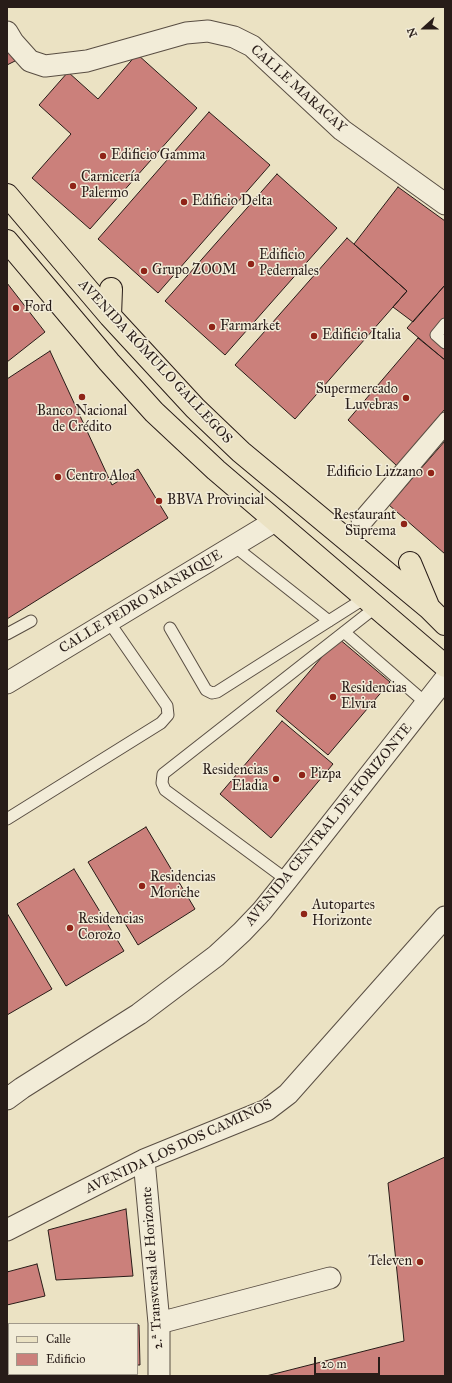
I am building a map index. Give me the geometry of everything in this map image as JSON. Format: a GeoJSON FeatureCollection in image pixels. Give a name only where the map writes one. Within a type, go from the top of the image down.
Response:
{"type":"FeatureCollection","features":[{"type":"Feature","properties":{"kind":"main road","name":"AVENIDA RÓMULO GALLEGOS"},"geometry":{"type":"LineString","coordinates":[[9,202],[110,316],[195,408],[241,452],[429,608],[445,624]]}},
{"type":"Feature","properties":{"kind":"main road"},"geometry":{"type":"LineString","coordinates":[[7,242],[108,362],[154,412],[216,470],[445,666]]}},
{"type":"Feature","properties":{"kind":"main road"},"geometry":{"type":"LineString","coordinates":[[110,316],[111,289]]}},
{"type":"Feature","properties":{"kind":"main road"},"geometry":{"type":"LineString","coordinates":[[410,562],[429,608]]}},
{"type":"Feature","properties":{"kind":"street","name":"CALLE MARACAY"},"geometry":{"type":"LineString","coordinates":[[7,32],[13,42],[30,61],[45,66],[87,61],[186,33],[208,31],[234,37],[252,46],[342,130],[445,204]]}},
{"type":"Feature","properties":{"kind":"street","name":"CALLE PEDRO MANRIQUE"},"geometry":{"type":"LineString","coordinates":[[7,683],[275,521]]}},
{"type":"Feature","properties":{"kind":"street","name":"AVENIDA CENTRAL DE HORIZONTE"},"geometry":{"type":"LineString","coordinates":[[7,1099],[139,1014],[216,956],[262,911],[445,679]]}},
{"type":"Feature","properties":{"kind":"street","name":"AVENIDA LOS DOS CAMINOS"},"geometry":{"type":"LineString","coordinates":[[7,1230],[144,1160],[268,1110],[288,1094],[445,917]]}},
{"type":"Feature","properties":{"kind":"street","name":"2.ª Transversal de Horizonte"},"geometry":{"type":"LineString","coordinates":[[144,1160],[159,1323],[160,1376]]}},
{"type":"Feature","properties":{"kind":"street"},"geometry":{"type":"LineString","coordinates":[[159,1323],[330,1278]]}},
{"type":"Feature","properties":{"kind":"lane"},"geometry":{"type":"LineString","coordinates":[[445,324],[436,336],[445,343]]}},
{"type":"Feature","properties":{"kind":"lane"},"geometry":{"type":"LineString","coordinates":[[445,418],[361,523],[445,430]]}},
{"type":"Feature","properties":{"kind":"lane"},"geometry":{"type":"LineString","coordinates":[[234,546],[330,621]]}},
{"type":"Feature","properties":{"kind":"lane"},"geometry":{"type":"LineString","coordinates":[[170,628],[206,690],[212,693],[217,692],[330,621],[370,602]]}},
{"type":"Feature","properties":{"kind":"lane"},"geometry":{"type":"LineString","coordinates":[[287,880],[165,790],[162,783],[163,774],[344,632],[370,602]]}},
{"type":"Feature","properties":{"kind":"lane"},"geometry":{"type":"LineString","coordinates":[[7,634],[31,621]]}},
{"type":"Feature","properties":{"kind":"lane"},"geometry":{"type":"LineString","coordinates":[[7,819],[161,723],[168,715],[167,706],[109,622]]}},
{"type":"Feature","properties":{"kind":"lane"},"geometry":{"type":"LineString","coordinates":[[344,632],[426,704]]}},
{"type":"Feature","properties":{"kind":"building"},"geometry":{"type":"Polygon","coordinates":[[[7,48],[15,61],[7,65],[7,48]]]}},
{"type":"Feature","properties":{"kind":"building","name":"Edificio Gamma"},"geometry":{"type":"Polygon","coordinates":[[[137,54],[197,108],[90,229],[32,178],[71,134],[39,105],[68,72],[98,99],[137,54]]]}},
{"type":"Feature","properties":{"kind":"building","name":"Edificio Delta"},"geometry":{"type":"Polygon","coordinates":[[[209,112],[270,165],[158,293],[98,239],[209,112]]]}},
{"type":"Feature","properties":{"kind":"building","name":"Edificio Pedernales"},"geometry":{"type":"Polygon","coordinates":[[[277,174],[337,228],[225,355],[165,301],[277,174]]]}},
{"type":"Feature","properties":{"kind":"building"},"geometry":{"type":"Polygon","coordinates":[[[398,187],[445,221],[445,285],[413,322],[393,307],[407,291],[354,244],[398,187]]]}},
{"type":"Feature","properties":{"kind":"building","name":"Edificio Italia"},"geometry":{"type":"Polygon","coordinates":[[[347,238],[407,291],[295,419],[235,365],[347,238]]]}},
{"type":"Feature","properties":{"kind":"building","name":"Ford"},"geometry":{"type":"Polygon","coordinates":[[[7,283],[45,332],[7,362],[7,283]]]}},
{"type":"Feature","properties":{"kind":"building"},"geometry":{"type":"Polygon","coordinates":[[[445,285],[445,360],[407,328],[445,285]]]}},
{"type":"Feature","properties":{"kind":"building","name":"Supermercado Luvebras"},"geometry":{"type":"Polygon","coordinates":[[[418,338],[445,360],[445,409],[397,466],[348,420],[418,338]]]}},
{"type":"Feature","properties":{"kind":"building","name":"Centro Aloa"},"geometry":{"type":"Polygon","coordinates":[[[50,351],[112,485],[138,469],[168,518],[7,619],[7,379],[50,351]]]}},
{"type":"Feature","properties":{"kind":"building","name":"Edificio Lizzano"},"geometry":{"type":"Polygon","coordinates":[[[445,441],[445,554],[389,505],[445,441]]]}},
{"type":"Feature","properties":{"kind":"building","name":"Residencias Elvira"},"geometry":{"type":"Polygon","coordinates":[[[338,638],[390,682],[328,755],[276,711],[338,638]]]}},
{"type":"Feature","properties":{"kind":"building","name":"Residencias Eladia"},"geometry":{"type":"Polygon","coordinates":[[[282,721],[333,764],[271,838],[220,794],[282,721]]]}},
{"type":"Feature","properties":{"kind":"building","name":"Residencias Moriche"},"geometry":{"type":"Polygon","coordinates":[[[146,827],[195,909],[138,945],[88,862],[146,827]]]}},
{"type":"Feature","properties":{"kind":"building","name":"Residencias Corozo"},"geometry":{"type":"Polygon","coordinates":[[[74,869],[124,951],[66,986],[17,904],[74,869]]]}},
{"type":"Feature","properties":{"kind":"building"},"geometry":{"type":"Polygon","coordinates":[[[7,913],[52,989],[7,1015],[7,913]]]}},
{"type":"Feature","properties":{"kind":"building","name":"Televen"},"geometry":{"type":"Polygon","coordinates":[[[445,1157],[445,1376],[266,1376],[404,1341],[388,1183],[445,1157]]]}},
{"type":"Feature","properties":{"kind":"building"},"geometry":{"type":"Polygon","coordinates":[[[126,1209],[133,1276],[56,1280],[48,1230],[126,1209]]]}},
{"type":"Feature","properties":{"kind":"building"},"geometry":{"type":"Polygon","coordinates":[[[37,1264],[45,1296],[7,1305],[7,1272],[37,1264]]]}},
{"type":"Feature","properties":{"kind":"building"},"geometry":{"type":"Polygon","coordinates":[[[138,1325],[139,1325],[140,1365],[138,1365],[138,1325]]]}},
{"type":"Feature","properties":{"kind":"building"},"geometry":{"type":"Polygon","coordinates":[[[7,1370],[8,1375],[36,1375],[36,1376],[7,1376],[7,1370]]]}},
{"type":"Feature","properties":{"kind":"place","name":"Edificio Gamma"},"geometry":{"type":"Point","coordinates":[103,156]}},
{"type":"Feature","properties":{"kind":"place","name":"Carnicería Palermo"},"geometry":{"type":"Point","coordinates":[73,186]}},
{"type":"Feature","properties":{"kind":"place","name":"Edificio Delta"},"geometry":{"type":"Point","coordinates":[184,202]}},
{"type":"Feature","properties":{"kind":"place","name":"Edificio Pedernales"},"geometry":{"type":"Point","coordinates":[251,264]}},
{"type":"Feature","properties":{"kind":"place","name":"Grupo ZOOM"},"geometry":{"type":"Point","coordinates":[144,271]}},
{"type":"Feature","properties":{"kind":"place","name":"Ford"},"geometry":{"type":"Point","coordinates":[16,308]}},
{"type":"Feature","properties":{"kind":"place","name":"Farmarket"},"geometry":{"type":"Point","coordinates":[212,327]}},
{"type":"Feature","properties":{"kind":"place","name":"Edificio Italia"},"geometry":{"type":"Point","coordinates":[314,336]}},
{"type":"Feature","properties":{"kind":"place","name":"Banco Nacional de Crédito"},"geometry":{"type":"Point","coordinates":[82,397]}},
{"type":"Feature","properties":{"kind":"place","name":"Supermercado Luvebras"},"geometry":{"type":"Point","coordinates":[406,398]}},
{"type":"Feature","properties":{"kind":"place","name":"Edificio Lizzano"},"geometry":{"type":"Point","coordinates":[431,473]}},
{"type":"Feature","properties":{"kind":"place","name":"Centro Aloa"},"geometry":{"type":"Point","coordinates":[58,477]}},
{"type":"Feature","properties":{"kind":"place","name":"BBVA Provincial"},"geometry":{"type":"Point","coordinates":[159,501]}},
{"type":"Feature","properties":{"kind":"place","name":"Restaurant Suprema"},"geometry":{"type":"Point","coordinates":[404,524]}},
{"type":"Feature","properties":{"kind":"place","name":"Residencias Elvira"},"geometry":{"type":"Point","coordinates":[333,697]}},
{"type":"Feature","properties":{"kind":"place","name":"Pizpa"},"geometry":{"type":"Point","coordinates":[302,775]}},
{"type":"Feature","properties":{"kind":"place","name":"Residencias Eladia"},"geometry":{"type":"Point","coordinates":[276,779]}},
{"type":"Feature","properties":{"kind":"place","name":"Residencias Moriche"},"geometry":{"type":"Point","coordinates":[142,886]}},
{"type":"Feature","properties":{"kind":"place","name":"Autopartes Horizonte"},"geometry":{"type":"Point","coordinates":[304,914]}},
{"type":"Feature","properties":{"kind":"place","name":"Residencias Corozo"},"geometry":{"type":"Point","coordinates":[70,928]}},
{"type":"Feature","properties":{"kind":"place","name":"Televen"},"geometry":{"type":"Point","coordinates":[420,1262]}}]}
